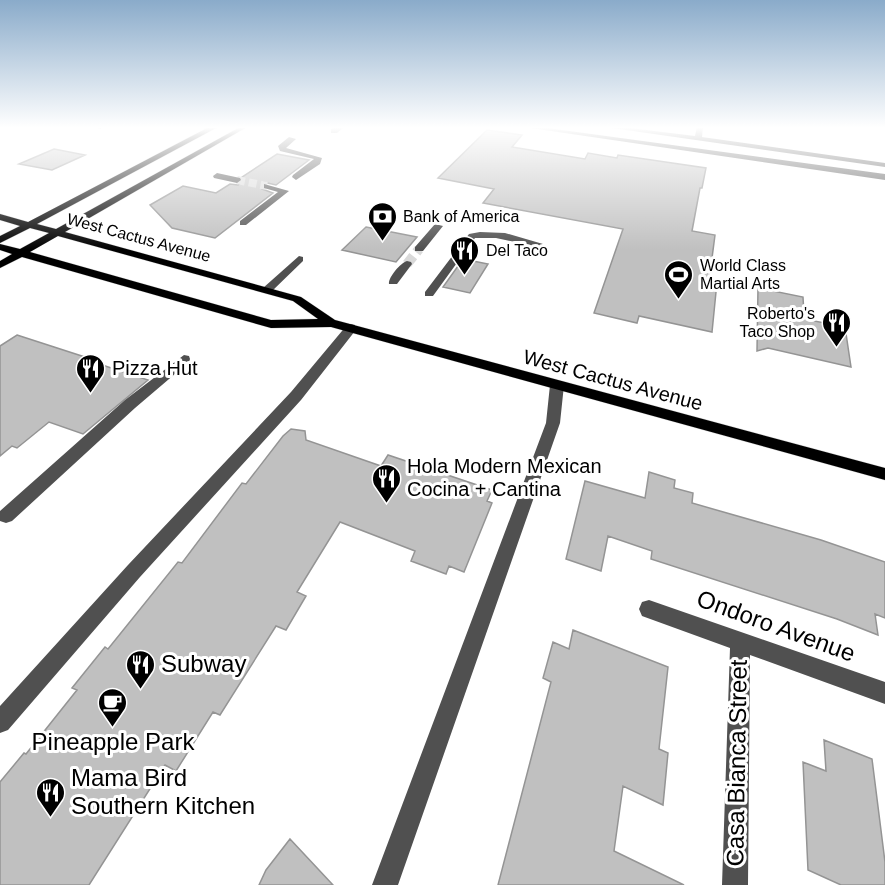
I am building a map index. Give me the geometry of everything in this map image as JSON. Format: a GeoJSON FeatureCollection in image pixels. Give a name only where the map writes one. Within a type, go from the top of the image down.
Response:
{"type":"FeatureCollection","features":[{"type":"Feature","properties":{"kind":"main road"},"geometry":{"type":"LineString","coordinates":[[0,240],[137,168]]}},
{"type":"Feature","properties":{"kind":"main road"},"geometry":{"type":"LineString","coordinates":[[0,265],[172,168]]}},
{"type":"Feature","properties":{"kind":"main road","name":"West Cactus Avenue"},"geometry":{"type":"LineString","coordinates":[[0,217],[297,299],[332,323]]}},
{"type":"Feature","properties":{"kind":"main road","name":"West Cactus Avenue"},"geometry":{"type":"LineString","coordinates":[[0,247],[271,324],[332,323],[885,474]]}},
{"type":"Feature","properties":{"kind":"street"},"geometry":{"type":"LineString","coordinates":[[296,177],[308,168]]}},
{"type":"Feature","properties":{"kind":"street"},"geometry":{"type":"LineString","coordinates":[[823,168],[885,177]]}},
{"type":"Feature","properties":{"kind":"street"},"geometry":{"type":"LineString","coordinates":[[218,176],[237,180]]}},
{"type":"Feature","properties":{"kind":"street"},"geometry":{"type":"LineString","coordinates":[[243,223],[285,191],[267,186]]}},
{"type":"Feature","properties":{"kind":"street"},"geometry":{"type":"LineString","coordinates":[[419,249],[438,226]]}},
{"type":"Feature","properties":{"kind":"street"},"geometry":{"type":"LineString","coordinates":[[429,294],[472,236],[491,235],[538,244]]}},
{"type":"Feature","properties":{"kind":"street"},"geometry":{"type":"LineString","coordinates":[[267,290],[299,260]]}},
{"type":"Feature","properties":{"kind":"street"},"geometry":{"type":"LineString","coordinates":[[393,282],[407,264]]}},
{"type":"Feature","properties":{"kind":"street"},"geometry":{"type":"LineString","coordinates":[[0,722],[134,571],[296,396],[351,328]]}},
{"type":"Feature","properties":{"kind":"street"},"geometry":{"type":"LineString","coordinates":[[6,516],[123,410],[184,359]]}},
{"type":"Feature","properties":{"kind":"street"},"geometry":{"type":"LineString","coordinates":[[385,885],[553,423],[557,385]]}},
{"type":"Feature","properties":{"kind":"street","name":"Ondoro Avenue"},"geometry":{"type":"LineString","coordinates":[[649,609],[885,693]]}},
{"type":"Feature","properties":{"kind":"street","name":"Casa Bianca Street"},"geometry":{"type":"LineString","coordinates":[[735,885],[740,640]]}},
{"type":"Feature","properties":{"kind":"building"},"geometry":{"type":"Polygon","coordinates":[[[255,168],[298,168],[276,185],[263,182],[262,189],[273,193],[215,238],[172,228],[150,205],[183,186],[216,193],[230,184],[238,185],[243,181],[242,177],[255,168]]]}},
{"type":"Feature","properties":{"kind":"building"},"geometry":{"type":"Polygon","coordinates":[[[448,168],[706,168],[692,231],[715,235],[709,281],[717,282],[712,332],[639,316],[637,323],[594,313],[623,229],[483,203],[494,189],[438,178],[448,168]]]}},
{"type":"Feature","properties":{"kind":"building","name":"Bank of America"},"geometry":{"type":"Polygon","coordinates":[[[366,227],[417,237],[396,262],[342,250],[366,227]]]}},
{"type":"Feature","properties":{"kind":"building","name":"Del Taco"},"geometry":{"type":"Polygon","coordinates":[[[463,259],[488,264],[470,293],[443,287],[463,259]]]}},
{"type":"Feature","properties":{"kind":"building"},"geometry":{"type":"Polygon","coordinates":[[[758,288],[803,297],[804,315],[814,317],[814,321],[845,327],[851,367],[768,348],[757,351],[758,288]]]}},
{"type":"Feature","properties":{"kind":"building"},"geometry":{"type":"Polygon","coordinates":[[[17,335],[148,380],[83,434],[49,422],[17,448],[12,446],[0,456],[0,346],[17,335]]]}},
{"type":"Feature","properties":{"kind":"building"},"geometry":{"type":"Polygon","coordinates":[[[291,429],[305,431],[306,440],[381,466],[388,455],[492,490],[487,501],[492,503],[464,572],[449,566],[446,574],[411,561],[415,551],[340,522],[297,592],[306,596],[286,630],[276,626],[220,715],[213,712],[176,771],[165,765],[89,885],[0,885],[0,782],[24,753],[26,754],[77,690],[72,688],[105,647],[108,649],[178,562],[182,563],[242,483],[246,484],[291,429]]]}},
{"type":"Feature","properties":{"kind":"building"},"geometry":{"type":"Polygon","coordinates":[[[649,472],[675,480],[674,488],[693,493],[692,503],[821,540],[885,562],[885,618],[875,614],[878,635],[837,619],[651,559],[652,551],[608,536],[601,571],[566,559],[585,481],[645,498],[649,472]]]}},
{"type":"Feature","properties":{"kind":"building"},"geometry":{"type":"Polygon","coordinates":[[[573,630],[668,667],[659,749],[668,753],[663,805],[623,786],[614,851],[684,885],[498,885],[551,682],[543,678],[553,642],[569,649],[573,630]]]}},
{"type":"Feature","properties":{"kind":"building"},"geometry":{"type":"Polygon","coordinates":[[[824,740],[872,759],[885,862],[885,885],[841,885],[808,870],[803,762],[826,771],[824,740]]]}},
{"type":"Feature","properties":{"kind":"building"},"geometry":{"type":"Polygon","coordinates":[[[290,839],[333,885],[259,885],[266,870],[290,839]]]}},
{"type":"Feature","properties":{"kind":"tunnel"},"geometry":{"type":"LineString","coordinates":[[237,180],[267,186]]}},
{"type":"Feature","properties":{"kind":"tunnel"},"geometry":{"type":"LineString","coordinates":[[407,264],[419,249]]}},
{"type":"Feature","properties":{"kind":"place","name":"Bank of America"},"geometry":{"type":"Point","coordinates":[382,242]}},
{"type":"Feature","properties":{"kind":"place","name":"Del Taco"},"geometry":{"type":"Point","coordinates":[465,276]}},
{"type":"Feature","properties":{"kind":"place","name":"World Class Martial Arts"},"geometry":{"type":"Point","coordinates":[679,300]}},
{"type":"Feature","properties":{"kind":"place","name":"Roberto's Taco Shop"},"geometry":{"type":"Point","coordinates":[836,348]}},
{"type":"Feature","properties":{"kind":"place","name":"Pizza Hut"},"geometry":{"type":"Point","coordinates":[91,394]}},
{"type":"Feature","properties":{"kind":"place","name":"Hola Modern Mexican Cocina + Cantina"},"geometry":{"type":"Point","coordinates":[386,504]}},
{"type":"Feature","properties":{"kind":"place","name":"Subway"},"geometry":{"type":"Point","coordinates":[140,690]}},
{"type":"Feature","properties":{"kind":"place","name":"Pineapple Park"},"geometry":{"type":"Point","coordinates":[113,728]}},
{"type":"Feature","properties":{"kind":"place","name":"Mama Bird Southern Kitchen"},"geometry":{"type":"Point","coordinates":[50,818]}}]}
